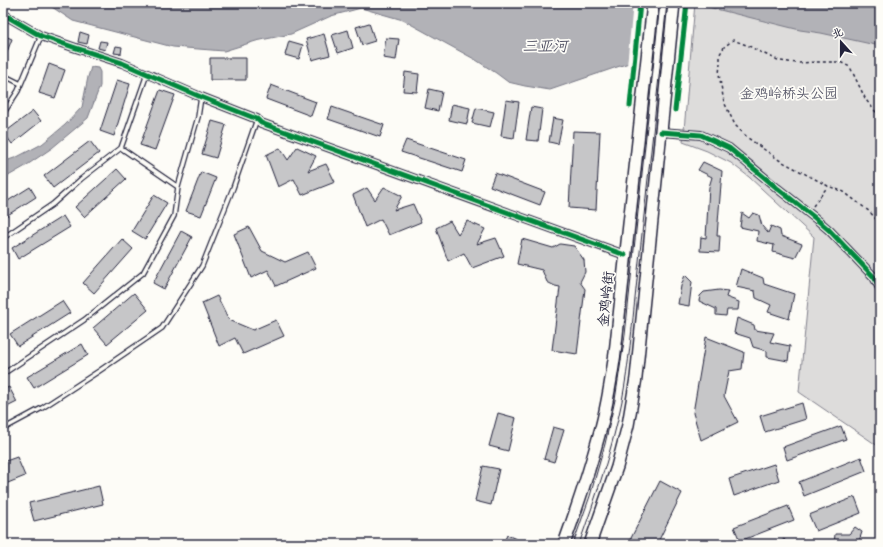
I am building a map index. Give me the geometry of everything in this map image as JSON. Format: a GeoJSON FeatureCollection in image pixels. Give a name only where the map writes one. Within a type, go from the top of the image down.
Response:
{"type":"FeatureCollection","features":[{"type":"Feature","properties":{"kind":"main road","name":"金鸡岭街"},"geometry":{"type":"LineString","coordinates":[[564,544],[583,491],[600,434],[609,392],[615,353],[653,3]]}},
{"type":"Feature","properties":{"kind":"main road"},"geometry":{"type":"LineString","coordinates":[[590,544],[616,467],[628,425],[636,378],[674,3]]}},
{"type":"Feature","properties":{"kind":"street"},"geometry":{"type":"LineString","coordinates":[[3,14],[41,36],[122,63],[257,119],[261,123],[626,255]]}},
{"type":"Feature","properties":{"kind":"street"},"geometry":{"type":"LineString","coordinates":[[661,132],[701,135],[729,148],[829,230],[874,277],[880,288]]}},
{"type":"Feature","properties":{"kind":"lane"},"geometry":{"type":"LineString","coordinates":[[3,114],[18,91],[41,36]]}},
{"type":"Feature","properties":{"kind":"lane"},"geometry":{"type":"LineString","coordinates":[[3,238],[53,204],[81,179],[121,148],[147,74]]}},
{"type":"Feature","properties":{"kind":"lane"},"geometry":{"type":"LineString","coordinates":[[3,75],[21,84]]}},
{"type":"Feature","properties":{"kind":"lane"},"geometry":{"type":"LineString","coordinates":[[3,374],[84,320],[143,273],[174,216],[178,187],[198,117],[201,97]]}},
{"type":"Feature","properties":{"kind":"lane"},"geometry":{"type":"LineString","coordinates":[[3,429],[42,408],[99,372],[162,328],[202,266],[233,188],[257,119]]}},
{"type":"Feature","properties":{"kind":"lane"},"geometry":{"type":"LineString","coordinates":[[121,148],[178,187]]}},
{"type":"Feature","properties":{"kind":"path"},"geometry":{"type":"LineString","coordinates":[[880,117],[866,100],[850,67],[840,62],[796,64],[780,61],[749,46],[732,40],[724,47],[720,54],[719,74],[724,102],[735,125],[748,138],[779,160],[828,186],[844,192],[870,212],[880,224]]}},
{"type":"Feature","properties":{"kind":"path"},"geometry":{"type":"LineString","coordinates":[[809,213],[828,186]]}},
{"type":"Feature","properties":{"kind":"green space","name":"金鸡岭桥头公园"},"geometry":{"type":"Polygon","coordinates":[[[695,3],[880,3],[880,544],[878,544],[878,446],[799,392],[814,237],[749,177],[731,163],[707,151],[683,142],[695,3]]]}},
{"type":"Feature","properties":{"kind":"water","name":"三亚河"},"geometry":{"type":"Polygon","coordinates":[[[46,3],[690,3],[658,53],[550,90],[508,82],[476,60],[403,20],[361,8],[331,16],[291,34],[256,41],[224,51],[173,47],[73,21],[46,3]]]}},
{"type":"Feature","properties":{"kind":"water"},"geometry":{"type":"Polygon","coordinates":[[[692,3],[880,3],[880,46],[800,30],[692,3]]]}},
{"type":"Feature","properties":{"kind":"water"},"geometry":{"type":"Polygon","coordinates":[[[91,67],[98,68],[100,72],[100,86],[88,118],[52,148],[3,179],[3,162],[17,157],[42,144],[65,125],[82,107],[91,67]]]}},
{"type":"Feature","properties":{"kind":"pier"},"geometry":{"type":"Polygon","coordinates":[[[633,3],[693,3],[693,5],[691,5],[659,55],[627,66],[633,3]]]}},
{"type":"Feature","properties":{"kind":"building"},"geometry":{"type":"Polygon","coordinates":[[[369,23],[375,41],[362,45],[356,27],[369,23]]]}},
{"type":"Feature","properties":{"kind":"building"},"geometry":{"type":"Polygon","coordinates":[[[348,30],[353,48],[338,53],[332,35],[348,30]]]}},
{"type":"Feature","properties":{"kind":"building"},"geometry":{"type":"Polygon","coordinates":[[[80,32],[89,35],[87,44],[78,42],[80,32]]]}},
{"type":"Feature","properties":{"kind":"building"},"geometry":{"type":"Polygon","coordinates":[[[324,34],[330,55],[312,60],[306,39],[324,34]]]}},
{"type":"Feature","properties":{"kind":"building"},"geometry":{"type":"Polygon","coordinates":[[[5,36],[12,39],[5,57],[3,56],[3,41],[5,36]]]}},
{"type":"Feature","properties":{"kind":"building"},"geometry":{"type":"Polygon","coordinates":[[[386,38],[399,39],[396,60],[383,58],[386,38]]]}},
{"type":"Feature","properties":{"kind":"building"},"geometry":{"type":"Polygon","coordinates":[[[100,41],[107,42],[105,50],[98,48],[100,41]]]}},
{"type":"Feature","properties":{"kind":"building"},"geometry":{"type":"Polygon","coordinates":[[[289,41],[303,45],[299,59],[285,55],[289,41]]]}},
{"type":"Feature","properties":{"kind":"building"},"geometry":{"type":"Polygon","coordinates":[[[116,46],[122,47],[121,54],[114,53],[116,46]]]}},
{"type":"Feature","properties":{"kind":"building"},"geometry":{"type":"Polygon","coordinates":[[[210,58],[246,58],[246,80],[210,80],[210,58]]]}},
{"type":"Feature","properties":{"kind":"building"},"geometry":{"type":"Polygon","coordinates":[[[49,64],[65,70],[55,98],[39,93],[49,64]]]}},
{"type":"Feature","properties":{"kind":"building"},"geometry":{"type":"Polygon","coordinates":[[[405,72],[419,74],[417,92],[403,91],[405,72]]]}},
{"type":"Feature","properties":{"kind":"building"},"geometry":{"type":"Polygon","coordinates":[[[117,80],[130,84],[114,136],[100,131],[117,80]]]}},
{"type":"Feature","properties":{"kind":"building"},"geometry":{"type":"Polygon","coordinates":[[[271,85],[316,102],[311,116],[266,99],[271,85]]]}},
{"type":"Feature","properties":{"kind":"building"},"geometry":{"type":"Polygon","coordinates":[[[429,89],[442,92],[438,111],[425,108],[429,89]]]}},
{"type":"Feature","properties":{"kind":"building"},"geometry":{"type":"Polygon","coordinates":[[[160,90],[175,95],[155,150],[140,145],[160,90]]]}},
{"type":"Feature","properties":{"kind":"building"},"geometry":{"type":"Polygon","coordinates":[[[506,100],[519,102],[514,138],[501,136],[506,100]]]}},
{"type":"Feature","properties":{"kind":"building"},"geometry":{"type":"Polygon","coordinates":[[[452,104],[470,108],[467,124],[449,120],[452,104]]]}},
{"type":"Feature","properties":{"kind":"building"},"geometry":{"type":"Polygon","coordinates":[[[332,107],[384,125],[380,137],[328,119],[332,107]]]}},
{"type":"Feature","properties":{"kind":"building"},"geometry":{"type":"Polygon","coordinates":[[[531,107],[542,109],[538,141],[526,140],[531,107]]]}},
{"type":"Feature","properties":{"kind":"building"},"geometry":{"type":"Polygon","coordinates":[[[476,108],[494,112],[490,127],[472,123],[476,108]]]}},
{"type":"Feature","properties":{"kind":"building"},"geometry":{"type":"Polygon","coordinates":[[[33,111],[41,121],[12,144],[4,133],[33,111]]]}},
{"type":"Feature","properties":{"kind":"building"},"geometry":{"type":"Polygon","coordinates":[[[553,118],[563,120],[558,144],[549,142],[553,118]]]}},
{"type":"Feature","properties":{"kind":"building"},"geometry":{"type":"Polygon","coordinates":[[[212,121],[226,125],[216,158],[202,154],[212,121]]]}},
{"type":"Feature","properties":{"kind":"building"},"geometry":{"type":"Polygon","coordinates":[[[573,131],[600,132],[596,210],[569,208],[573,131]]]}},
{"type":"Feature","properties":{"kind":"building"},"geometry":{"type":"Polygon","coordinates":[[[406,140],[466,160],[462,172],[401,152],[406,140]]]}},
{"type":"Feature","properties":{"kind":"building"},"geometry":{"type":"Polygon","coordinates":[[[90,141],[99,153],[53,188],[44,176],[90,141]]]}},
{"type":"Feature","properties":{"kind":"building"},"geometry":{"type":"Polygon","coordinates":[[[297,147],[316,156],[308,171],[326,164],[335,182],[302,195],[294,179],[278,187],[266,155],[280,148],[288,160],[297,147]]]}},
{"type":"Feature","properties":{"kind":"building"},"geometry":{"type":"Polygon","coordinates":[[[703,162],[722,171],[717,236],[720,236],[719,252],[700,251],[701,237],[706,238],[709,187],[712,177],[698,170],[703,162]]]}},
{"type":"Feature","properties":{"kind":"building"},"geometry":{"type":"Polygon","coordinates":[[[117,169],[126,179],[84,217],[75,207],[117,169]]]}},
{"type":"Feature","properties":{"kind":"building"},"geometry":{"type":"Polygon","coordinates":[[[201,172],[216,178],[201,216],[186,211],[201,172]]]}},
{"type":"Feature","properties":{"kind":"building"},"geometry":{"type":"Polygon","coordinates":[[[495,173],[545,192],[540,205],[490,186],[495,173]]]}},
{"type":"Feature","properties":{"kind":"building"},"geometry":{"type":"Polygon","coordinates":[[[30,187],[36,197],[3,218],[3,204],[30,187]]]}},
{"type":"Feature","properties":{"kind":"building"},"geometry":{"type":"Polygon","coordinates":[[[384,187],[402,196],[394,210],[413,204],[421,222],[389,235],[381,219],[365,227],[353,195],[367,188],[375,200],[384,187]]]}},
{"type":"Feature","properties":{"kind":"building"},"geometry":{"type":"Polygon","coordinates":[[[154,195],[167,203],[145,239],[132,231],[154,195]]]}},
{"type":"Feature","properties":{"kind":"building"},"geometry":{"type":"Polygon","coordinates":[[[742,213],[749,218],[753,213],[759,215],[762,226],[768,233],[771,226],[780,230],[781,236],[802,244],[795,258],[773,252],[774,245],[757,241],[758,231],[740,227],[742,213]]]}},
{"type":"Feature","properties":{"kind":"building"},"geometry":{"type":"Polygon","coordinates":[[[63,216],[70,227],[18,259],[12,248],[63,216]]]}},
{"type":"Feature","properties":{"kind":"building"},"geometry":{"type":"Polygon","coordinates":[[[450,221],[458,234],[467,221],[485,229],[477,244],[496,238],[504,256],[472,268],[464,253],[448,261],[436,228],[450,221]]]}},
{"type":"Feature","properties":{"kind":"building"},"geometry":{"type":"Polygon","coordinates":[[[249,227],[262,251],[285,262],[308,252],[316,268],[276,286],[268,270],[251,278],[234,234],[249,227]]]}},
{"type":"Feature","properties":{"kind":"building"},"geometry":{"type":"Polygon","coordinates":[[[181,231],[192,237],[164,289],[153,283],[181,231]]]}},
{"type":"Feature","properties":{"kind":"building"},"geometry":{"type":"Polygon","coordinates":[[[122,239],[133,249],[94,293],[83,283],[122,239]]]}},
{"type":"Feature","properties":{"kind":"building"},"geometry":{"type":"Polygon","coordinates":[[[522,239],[553,248],[560,244],[574,246],[584,260],[585,272],[580,282],[585,289],[577,354],[552,350],[560,287],[547,282],[542,270],[517,264],[522,239]]]}},
{"type":"Feature","properties":{"kind":"building"},"geometry":{"type":"Polygon","coordinates":[[[741,269],[763,278],[764,284],[794,294],[789,319],[768,312],[771,305],[756,298],[755,291],[736,287],[741,269]]]}},
{"type":"Feature","properties":{"kind":"building"},"geometry":{"type":"Polygon","coordinates":[[[685,275],[692,282],[689,306],[678,304],[681,286],[685,275]]]}},
{"type":"Feature","properties":{"kind":"building"},"geometry":{"type":"Polygon","coordinates":[[[719,290],[728,291],[726,297],[739,302],[738,310],[727,310],[726,316],[716,315],[716,309],[699,301],[700,296],[704,292],[719,290]]]}},
{"type":"Feature","properties":{"kind":"building"},"geometry":{"type":"Polygon","coordinates":[[[134,293],[148,310],[107,344],[93,328],[134,293]]]}},
{"type":"Feature","properties":{"kind":"building"},"geometry":{"type":"Polygon","coordinates":[[[217,296],[229,320],[253,330],[276,320],[284,336],[243,354],[235,338],[219,346],[202,303],[217,296]]]}},
{"type":"Feature","properties":{"kind":"building"},"geometry":{"type":"Polygon","coordinates":[[[62,301],[70,313],[18,346],[10,334],[62,301]]]}},
{"type":"Feature","properties":{"kind":"building"},"geometry":{"type":"Polygon","coordinates":[[[737,318],[754,325],[755,330],[774,333],[770,342],[790,346],[788,361],[767,357],[767,351],[753,347],[750,338],[734,333],[737,318]]]}},
{"type":"Feature","properties":{"kind":"building"},"geometry":{"type":"Polygon","coordinates":[[[706,337],[744,352],[742,369],[729,371],[724,396],[738,422],[701,440],[693,413],[706,337]]]}},
{"type":"Feature","properties":{"kind":"building"},"geometry":{"type":"Polygon","coordinates":[[[82,344],[88,355],[34,388],[27,377],[82,344]]]}},
{"type":"Feature","properties":{"kind":"building"},"geometry":{"type":"Polygon","coordinates":[[[9,387],[17,402],[3,409],[3,390],[9,387]]]}},
{"type":"Feature","properties":{"kind":"building"},"geometry":{"type":"Polygon","coordinates":[[[802,403],[806,419],[765,432],[760,416],[802,403]]]}},
{"type":"Feature","properties":{"kind":"building"},"geometry":{"type":"Polygon","coordinates":[[[498,413],[516,418],[508,451],[489,446],[498,413]]]}},
{"type":"Feature","properties":{"kind":"building"},"geometry":{"type":"Polygon","coordinates":[[[841,426],[846,439],[787,460],[783,447],[841,426]]]}},
{"type":"Feature","properties":{"kind":"building"},"geometry":{"type":"Polygon","coordinates":[[[553,427],[564,430],[554,462],[544,459],[553,427]]]}},
{"type":"Feature","properties":{"kind":"building"},"geometry":{"type":"Polygon","coordinates":[[[17,457],[25,476],[3,485],[3,462],[17,457]]]}},
{"type":"Feature","properties":{"kind":"building"},"geometry":{"type":"Polygon","coordinates":[[[861,457],[866,471],[804,496],[799,482],[861,457]]]}},
{"type":"Feature","properties":{"kind":"building"},"geometry":{"type":"Polygon","coordinates":[[[774,464],[779,480],[734,496],[729,479],[774,464]]]}},
{"type":"Feature","properties":{"kind":"building"},"geometry":{"type":"Polygon","coordinates":[[[483,466],[499,469],[491,505],[475,501],[483,466]]]}},
{"type":"Feature","properties":{"kind":"building"},"geometry":{"type":"Polygon","coordinates":[[[660,481],[682,493],[657,544],[628,544],[660,481]]]}},
{"type":"Feature","properties":{"kind":"building"},"geometry":{"type":"Polygon","coordinates":[[[99,486],[103,504],[34,521],[29,503],[99,486]]]}},
{"type":"Feature","properties":{"kind":"building"},"geometry":{"type":"Polygon","coordinates":[[[855,497],[861,513],[816,531],[809,515],[855,497]]]}},
{"type":"Feature","properties":{"kind":"building"},"geometry":{"type":"Polygon","coordinates":[[[788,506],[794,520],[740,541],[734,527],[788,506]]]}},
{"type":"Feature","properties":{"kind":"building"},"geometry":{"type":"Polygon","coordinates":[[[855,527],[862,532],[859,541],[860,544],[834,544],[835,534],[849,534],[855,527]]]}},
{"type":"Feature","properties":{"kind":"building"},"geometry":{"type":"Polygon","coordinates":[[[507,535],[523,542],[522,544],[503,544],[507,535]]]}},
{"type":"Feature","properties":{"kind":"building"},"geometry":{"type":"Polygon","coordinates":[[[784,539],[789,544],[778,544],[784,539]]]}},
{"type":"Feature","properties":{"kind":"tram line"},"geometry":{"type":"LineString","coordinates":[[573,544],[590,496],[605,444],[615,400],[625,335],[660,3]]}},
{"type":"Feature","properties":{"kind":"tram line"},"geometry":{"type":"LineString","coordinates":[[579,544],[608,455],[622,401],[630,345],[667,3]]}},
{"type":"Feature","properties":{"kind":"cycle path"},"geometry":{"type":"LineString","coordinates":[[630,106],[640,3]]}},
{"type":"Feature","properties":{"kind":"cycle path"},"geometry":{"type":"LineString","coordinates":[[675,110],[687,3]]}},
{"type":"Feature","properties":{"kind":"cycle path"},"geometry":{"type":"LineString","coordinates":[[3,14],[41,36],[122,63],[257,119],[261,123],[625,255]]}},
{"type":"Feature","properties":{"kind":"cycle path"},"geometry":{"type":"LineString","coordinates":[[661,132],[701,135],[729,148],[829,230],[874,277],[880,288]]}}]}
